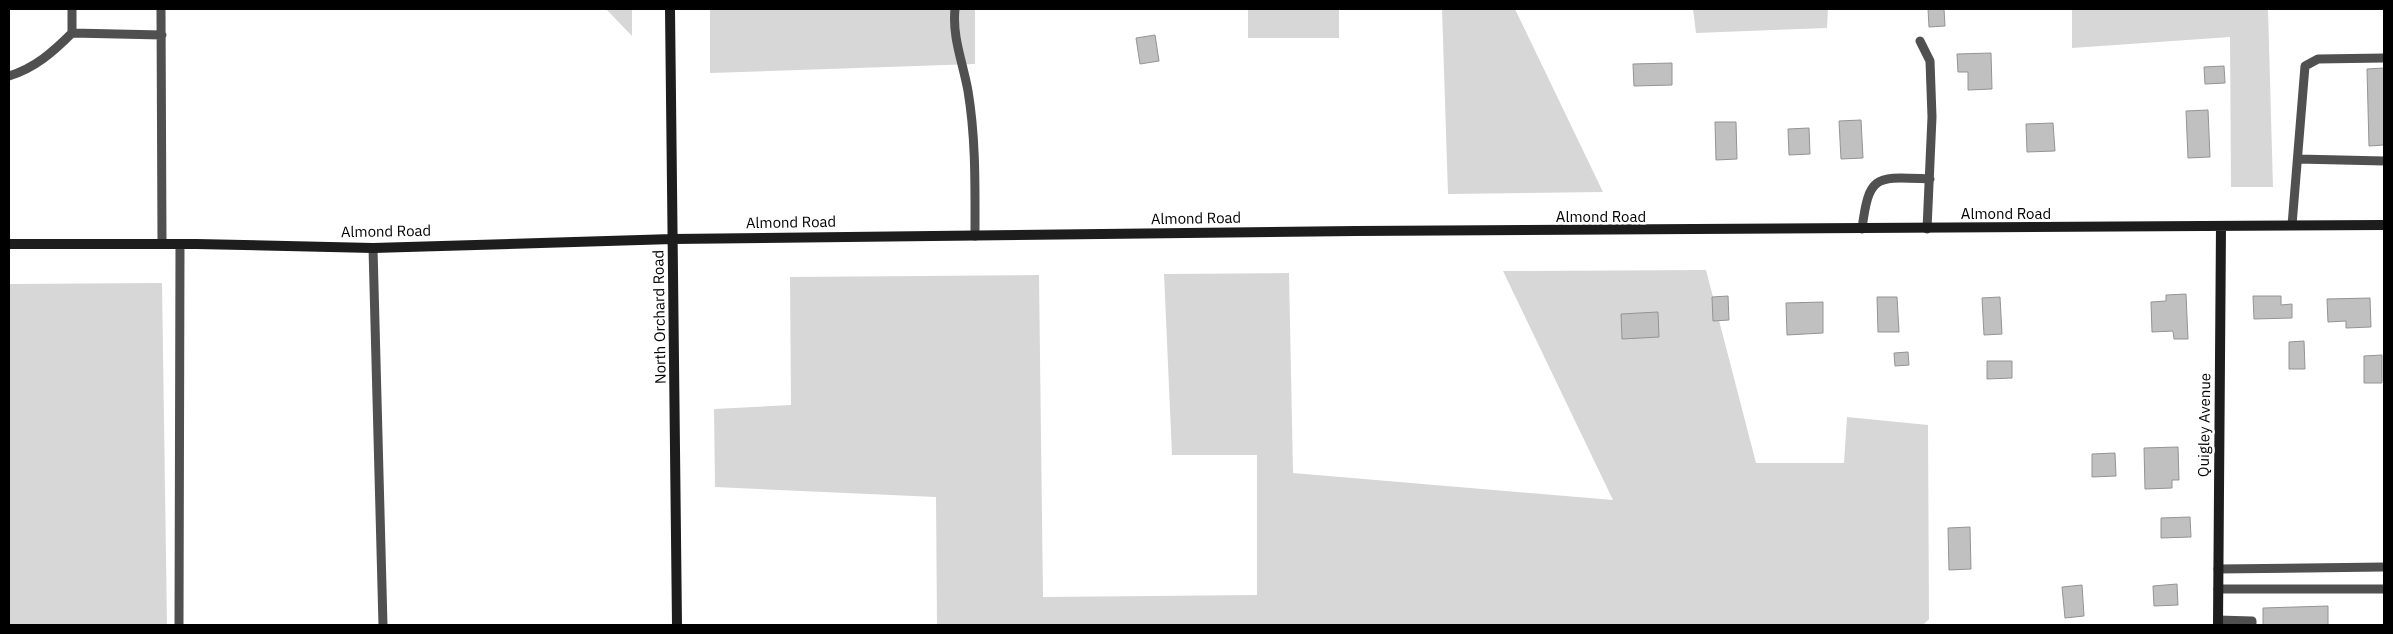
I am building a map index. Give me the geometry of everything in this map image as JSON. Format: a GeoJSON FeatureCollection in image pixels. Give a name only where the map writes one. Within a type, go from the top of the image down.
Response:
{"type":"FeatureCollection","features":[{"type":"Feature","properties":{"kind":"main road","name":"North Orchard Road"},"geometry":{"type":"LineString","coordinates":[[670,9],[677,625]]}},
{"type":"Feature","properties":{"kind":"main road","name":"Almond Road"},"geometry":{"type":"LineString","coordinates":[[9,244],[180,244],[373,248],[673,239],[2384,225]]}},
{"type":"Feature","properties":{"kind":"main road","name":"Quigley Avenue"},"geometry":{"type":"LineString","coordinates":[[2218,623],[2221,226]]}},
{"type":"Feature","properties":{"kind":"lane"},"geometry":{"type":"LineString","coordinates":[[72,9],[72,33]]}},
{"type":"Feature","properties":{"kind":"lane"},"geometry":{"type":"LineString","coordinates":[[161,9],[162,244]]}},
{"type":"Feature","properties":{"kind":"lane"},"geometry":{"type":"LineString","coordinates":[[955,9],[953,27],[968,91],[974,142],[975,236]]}},
{"type":"Feature","properties":{"kind":"lane"},"geometry":{"type":"LineString","coordinates":[[9,76],[21,72],[48,56],[72,33],[162,36]]}},
{"type":"Feature","properties":{"kind":"lane"},"geometry":{"type":"LineString","coordinates":[[1920,41],[1930,61],[1932,118],[1927,229]]}},
{"type":"Feature","properties":{"kind":"lane"},"geometry":{"type":"LineString","coordinates":[[2292,225],[2305,66],[2318,59],[2384,58]]}},
{"type":"Feature","properties":{"kind":"lane"},"geometry":{"type":"LineString","coordinates":[[2298,159],[2384,161]]}},
{"type":"Feature","properties":{"kind":"lane"},"geometry":{"type":"LineString","coordinates":[[1862,230],[1866,198],[1874,184],[1885,180],[1901,178],[1930,179]]}},
{"type":"Feature","properties":{"kind":"lane"},"geometry":{"type":"LineString","coordinates":[[179,625],[180,244]]}},
{"type":"Feature","properties":{"kind":"lane"},"geometry":{"type":"LineString","coordinates":[[373,248],[384,625]]}},
{"type":"Feature","properties":{"kind":"lane"},"geometry":{"type":"LineString","coordinates":[[2218,569],[2384,568]]}},
{"type":"Feature","properties":{"kind":"lane"},"geometry":{"type":"LineString","coordinates":[[2218,589],[2384,589]]}},
{"type":"Feature","properties":{"kind":"lane"},"geometry":{"type":"LineString","coordinates":[[2218,623],[2252,621],[2252,625]]}},
{"type":"Feature","properties":{"kind":"shaded area"},"geometry":{"type":"Polygon","coordinates":[[[606,9],[632,9],[632,36],[606,9]]]}},
{"type":"Feature","properties":{"kind":"shaded area"},"geometry":{"type":"Polygon","coordinates":[[[710,9],[975,9],[975,64],[710,73],[710,9]]]}},
{"type":"Feature","properties":{"kind":"shaded area"},"geometry":{"type":"Polygon","coordinates":[[[1248,9],[1339,9],[1339,38],[1248,38],[1248,9]]]}},
{"type":"Feature","properties":{"kind":"shaded area"},"geometry":{"type":"Polygon","coordinates":[[[1442,9],[1515,9],[1603,192],[1448,194],[1442,9]]]}},
{"type":"Feature","properties":{"kind":"shaded area"},"geometry":{"type":"Polygon","coordinates":[[[1693,9],[1828,9],[1827,28],[1696,33],[1693,9]]]}},
{"type":"Feature","properties":{"kind":"shaded area"},"geometry":{"type":"Polygon","coordinates":[[[2072,9],[2268,9],[2273,187],[2231,187],[2230,37],[2072,48],[2072,9]]]}},
{"type":"Feature","properties":{"kind":"shaded area"},"geometry":{"type":"Polygon","coordinates":[[[1706,270],[1756,463],[1844,463],[1847,417],[1928,425],[1929,619],[1923,625],[937,625],[936,497],[715,487],[714,409],[791,405],[790,277],[1039,275],[1043,597],[1257,595],[1257,455],[1172,455],[1164,274],[1289,273],[1293,473],[1613,500],[1503,271],[1706,270]]]}},
{"type":"Feature","properties":{"kind":"shaded area"},"geometry":{"type":"Polygon","coordinates":[[[162,283],[167,625],[9,625],[9,284],[162,283]]]}},
{"type":"Feature","properties":{"kind":"building"},"geometry":{"type":"Polygon","coordinates":[[[1928,9],[1944,9],[1945,26],[1929,27],[1928,9]]]}},
{"type":"Feature","properties":{"kind":"building"},"geometry":{"type":"Polygon","coordinates":[[[1155,35],[1159,61],[1140,64],[1136,38],[1155,35]]]}},
{"type":"Feature","properties":{"kind":"building"},"geometry":{"type":"Polygon","coordinates":[[[1991,53],[1992,89],[1968,90],[1968,72],[1958,72],[1957,54],[1991,53]]]}},
{"type":"Feature","properties":{"kind":"building"},"geometry":{"type":"Polygon","coordinates":[[[1672,63],[1672,85],[1634,86],[1633,64],[1672,63]]]}},
{"type":"Feature","properties":{"kind":"building"},"geometry":{"type":"Polygon","coordinates":[[[2224,66],[2225,83],[2205,84],[2204,67],[2224,66]]]}},
{"type":"Feature","properties":{"kind":"building"},"geometry":{"type":"Polygon","coordinates":[[[2384,68],[2384,145],[2369,146],[2367,69],[2384,68]]]}},
{"type":"Feature","properties":{"kind":"building"},"geometry":{"type":"Polygon","coordinates":[[[2208,110],[2210,157],[2188,158],[2186,111],[2208,110]]]}},
{"type":"Feature","properties":{"kind":"building"},"geometry":{"type":"Polygon","coordinates":[[[1861,120],[1863,158],[1841,159],[1839,121],[1861,120]]]}},
{"type":"Feature","properties":{"kind":"building"},"geometry":{"type":"Polygon","coordinates":[[[1715,122],[1736,122],[1737,159],[1716,160],[1715,122]]]}},
{"type":"Feature","properties":{"kind":"building"},"geometry":{"type":"Polygon","coordinates":[[[2053,123],[2055,151],[2027,152],[2026,124],[2053,123]]]}},
{"type":"Feature","properties":{"kind":"building"},"geometry":{"type":"Polygon","coordinates":[[[1809,128],[1810,154],[1789,155],[1788,129],[1809,128]]]}},
{"type":"Feature","properties":{"kind":"building"},"geometry":{"type":"Polygon","coordinates":[[[2186,294],[2188,339],[2174,339],[2173,331],[2152,332],[2151,302],[2166,301],[2166,295],[2186,294]]]}},
{"type":"Feature","properties":{"kind":"building"},"geometry":{"type":"Polygon","coordinates":[[[1728,296],[1729,320],[1713,321],[1712,297],[1728,296]]]}},
{"type":"Feature","properties":{"kind":"building"},"geometry":{"type":"Polygon","coordinates":[[[2253,296],[2281,296],[2281,305],[2292,304],[2292,318],[2254,319],[2253,296]]]}},
{"type":"Feature","properties":{"kind":"building"},"geometry":{"type":"Polygon","coordinates":[[[1877,297],[1897,297],[1899,332],[1878,332],[1877,297]]]}},
{"type":"Feature","properties":{"kind":"building"},"geometry":{"type":"Polygon","coordinates":[[[2000,297],[2002,334],[1984,335],[1982,298],[2000,297]]]}},
{"type":"Feature","properties":{"kind":"building"},"geometry":{"type":"Polygon","coordinates":[[[2370,298],[2371,327],[2346,328],[2346,321],[2328,322],[2327,299],[2370,298]]]}},
{"type":"Feature","properties":{"kind":"building"},"geometry":{"type":"Polygon","coordinates":[[[1823,302],[1823,333],[1787,335],[1786,303],[1823,302]]]}},
{"type":"Feature","properties":{"kind":"building"},"geometry":{"type":"Polygon","coordinates":[[[1658,312],[1659,337],[1622,339],[1621,314],[1658,312]]]}},
{"type":"Feature","properties":{"kind":"building"},"geometry":{"type":"Polygon","coordinates":[[[2304,341],[2305,369],[2289,369],[2289,342],[2304,341]]]}},
{"type":"Feature","properties":{"kind":"building"},"geometry":{"type":"Polygon","coordinates":[[[1908,352],[1909,365],[1895,366],[1894,353],[1908,352]]]}},
{"type":"Feature","properties":{"kind":"building"},"geometry":{"type":"Polygon","coordinates":[[[2382,355],[2382,383],[2364,383],[2364,356],[2382,355]]]}},
{"type":"Feature","properties":{"kind":"building"},"geometry":{"type":"Polygon","coordinates":[[[1987,361],[2012,361],[2012,378],[1987,379],[1987,361]]]}},
{"type":"Feature","properties":{"kind":"building"},"geometry":{"type":"Polygon","coordinates":[[[2178,447],[2179,480],[2172,480],[2172,488],[2145,489],[2144,448],[2178,447]]]}},
{"type":"Feature","properties":{"kind":"building"},"geometry":{"type":"Polygon","coordinates":[[[2115,453],[2116,476],[2092,477],[2092,454],[2115,453]]]}},
{"type":"Feature","properties":{"kind":"building"},"geometry":{"type":"Polygon","coordinates":[[[2190,517],[2191,537],[2161,538],[2161,518],[2190,517]]]}},
{"type":"Feature","properties":{"kind":"building"},"geometry":{"type":"Polygon","coordinates":[[[1970,527],[1971,569],[1949,570],[1948,528],[1970,527]]]}},
{"type":"Feature","properties":{"kind":"building"},"geometry":{"type":"Polygon","coordinates":[[[2177,584],[2178,605],[2154,606],[2153,586],[2177,584]]]}},
{"type":"Feature","properties":{"kind":"building"},"geometry":{"type":"Polygon","coordinates":[[[2082,585],[2084,616],[2065,618],[2062,587],[2082,585]]]}},
{"type":"Feature","properties":{"kind":"building"},"geometry":{"type":"Polygon","coordinates":[[[2328,606],[2328,625],[2263,625],[2263,608],[2328,606]]]}}]}
